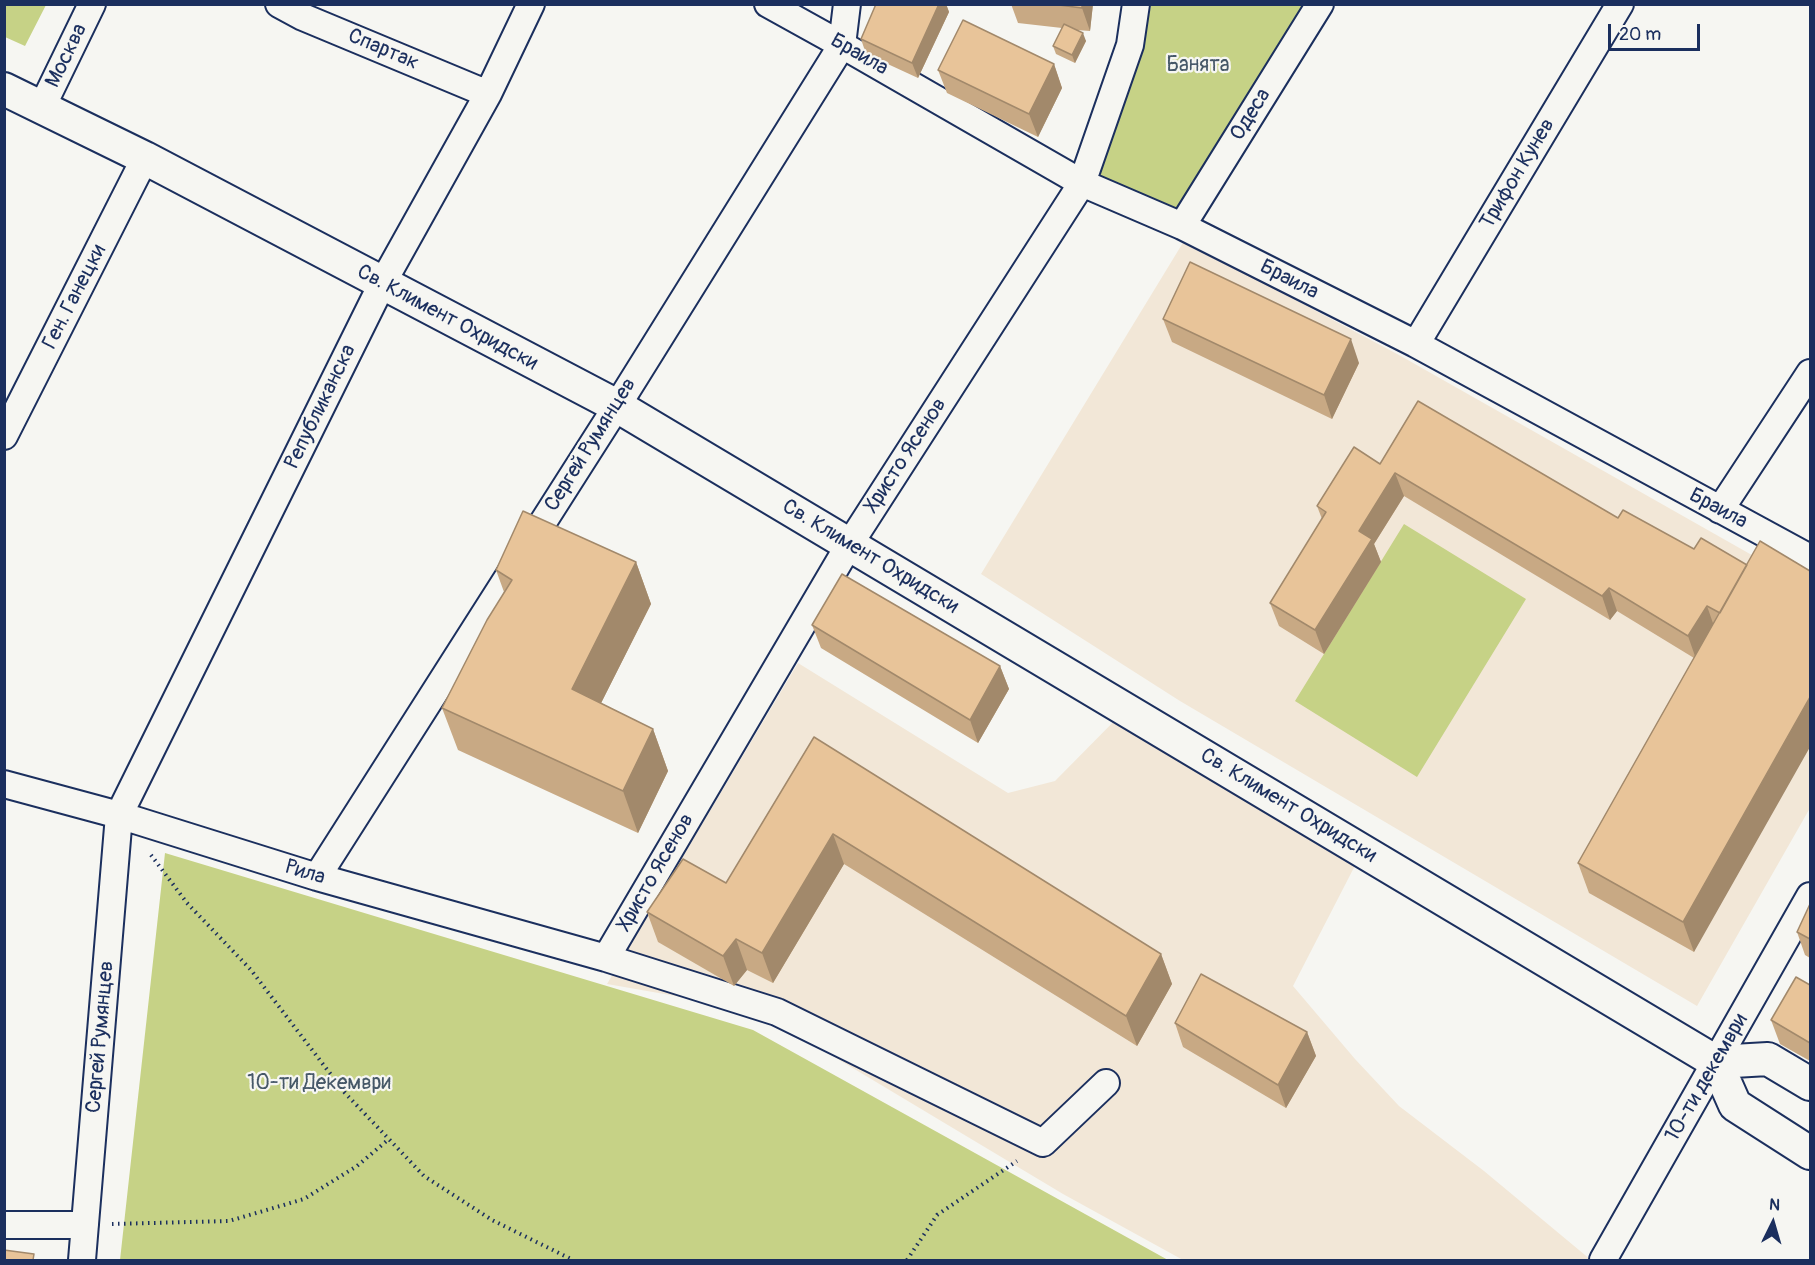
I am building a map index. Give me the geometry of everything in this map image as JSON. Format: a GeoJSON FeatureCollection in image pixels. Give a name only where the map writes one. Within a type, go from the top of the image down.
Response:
{"type":"FeatureCollection","features":[{"type":"Feature","properties":{"kind":"street","name":"Москва"},"geometry":{"type":"LineString","coordinates":[[42,107],[92,4]]}},
{"type":"Feature","properties":{"kind":"street","name":"Спартак"},"geometry":{"type":"LineString","coordinates":[[279,4],[303,17],[488,94]]}},
{"type":"Feature","properties":{"kind":"street","name":"Републиканска"},"geometry":{"type":"LineString","coordinates":[[119,814],[382,284],[488,94],[531,4]]}},
{"type":"Feature","properties":{"kind":"street","name":"Браила"},"geometry":{"type":"LineString","coordinates":[[768,4],[1082,183],[1182,226],[1416,344],[1810,558]]}},
{"type":"Feature","properties":{"kind":"street","name":"Сергей Румянцев"},"geometry":{"type":"LineString","coordinates":[[316,878],[842,45],[847,4]]}},
{"type":"Feature","properties":{"kind":"street","name":"Христо Ясенов"},"geometry":{"type":"LineString","coordinates":[[606,958],[849,544],[1082,183],[1130,45],[1136,4]]}},
{"type":"Feature","properties":{"kind":"street","name":"Одеса"},"geometry":{"type":"LineString","coordinates":[[1182,226],[1320,4]]}},
{"type":"Feature","properties":{"kind":"street","name":"Трифон Кунев"},"geometry":{"type":"LineString","coordinates":[[1416,344],[1620,4]]}},
{"type":"Feature","properties":{"kind":"street","name":"Св. Климент Охридски"},"geometry":{"type":"LineString","coordinates":[[4,89],[145,158],[616,406],[1716,1062]]}},
{"type":"Feature","properties":{"kind":"street","name":"Ген. Ганецки"},"geometry":{"type":"LineString","coordinates":[[4,436],[145,158]]}},
{"type":"Feature","properties":{"kind":"street"},"geometry":{"type":"LineString","coordinates":[[1720,510],[1810,373]]}},
{"type":"Feature","properties":{"kind":"street","name":"Рила"},"geometry":{"type":"LineString","coordinates":[[4,784],[119,814],[316,878],[606,958],[777,1012],[1043,1143]]}},
{"type":"Feature","properties":{"kind":"street","name":"Сергей Румянцев"},"geometry":{"type":"LineString","coordinates":[[82,1260],[119,814]]}},
{"type":"Feature","properties":{"kind":"street","name":"10-ти декември"},"geometry":{"type":"LineString","coordinates":[[1603,1260],[1810,896]]}},
{"type":"Feature","properties":{"kind":"street"},"geometry":{"type":"LineString","coordinates":[[1810,1084],[1768,1059],[1716,1062],[1734,1105],[1810,1153]]}},
{"type":"Feature","properties":{"kind":"street"},"geometry":{"type":"LineString","coordinates":[[1043,1143],[1106,1083]]}},
{"type":"Feature","properties":{"kind":"street"},"geometry":{"type":"LineString","coordinates":[[4,1225],[85,1225]]}},
{"type":"Feature","properties":{"kind":"path"},"geometry":{"type":"LineString","coordinates":[[119,814],[187,903],[251,970],[345,1093],[424,1176],[492,1220],[573,1260]]}},
{"type":"Feature","properties":{"kind":"path"},"geometry":{"type":"LineString","coordinates":[[85,1225],[229,1221],[304,1199],[357,1166],[389,1139]]}},
{"type":"Feature","properties":{"kind":"path"},"geometry":{"type":"LineString","coordinates":[[908,1260],[937,1215],[1043,1143]]}},
{"type":"Feature","properties":{"kind":"shaded area"},"geometry":{"type":"Polygon","coordinates":[[[1184,241],[1399,355],[1810,588],[1810,808],[1697,1006],[1180,701],[981,574],[1184,241]]]}},
{"type":"Feature","properties":{"kind":"shaded area"},"geometry":{"type":"Polygon","coordinates":[[[798,663],[1008,793],[1055,781],[1133,702],[1363,850],[1293,986],[1355,1059],[1399,1106],[1484,1171],[1591,1260],[1183,1260],[1063,1194],[796,1034],[693,999],[607,984],[798,663]]]}},
{"type":"Feature","properties":{"kind":"green space"},"geometry":{"type":"Polygon","coordinates":[[[5,4],[46,5],[25,46],[5,37],[5,4]]]}},
{"type":"Feature","properties":{"kind":"green space","name":"Банята"},"geometry":{"type":"Polygon","coordinates":[[[1151,5],[1303,5],[1178,215],[1097,177],[1144,42],[1151,5]]]}},
{"type":"Feature","properties":{"kind":"green space"},"geometry":{"type":"Polygon","coordinates":[[[1404,524],[1526,599],[1417,777],[1295,701],[1404,524]]]}},
{"type":"Feature","properties":{"kind":"green space","name":"10-ти Декември"},"geometry":{"type":"Polygon","coordinates":[[[165,853],[753,1030],[1168,1260],[120,1260],[165,853]]]}},
{"type":"Feature","properties":{"kind":"building"},"geometry":{"type":"Polygon","coordinates":[[[876,4],[939,4],[912,63],[861,39],[876,4]]]}},
{"type":"Feature","properties":{"kind":"building"},"geometry":{"type":"Polygon","coordinates":[[[1051,4],[1082,4],[1082,8],[1051,4]]]}},
{"type":"Feature","properties":{"kind":"building"},"geometry":{"type":"Polygon","coordinates":[[[963,20],[1054,64],[1029,114],[938,70],[963,20]]]}},
{"type":"Feature","properties":{"kind":"building"},"geometry":{"type":"Polygon","coordinates":[[[1064,24],[1083,33],[1072,55],[1053,46],[1064,24]]]}},
{"type":"Feature","properties":{"kind":"building"},"geometry":{"type":"Polygon","coordinates":[[[1190,262],[1351,339],[1324,395],[1163,319],[1190,262]]]}},
{"type":"Feature","properties":{"kind":"building"},"geometry":{"type":"Polygon","coordinates":[[[1418,401],[1618,518],[1623,510],[1694,549],[1701,538],[1747,565],[1720,613],[1707,606],[1688,636],[1609,588],[1602,596],[1395,473],[1359,531],[1372,539],[1315,630],[1270,603],[1326,512],[1317,506],[1354,447],[1380,464],[1418,401]]]}},
{"type":"Feature","properties":{"kind":"building"},"geometry":{"type":"Polygon","coordinates":[[[523,511],[636,562],[572,689],[653,729],[623,791],[442,708],[487,620],[512,580],[496,570],[523,511]]]}},
{"type":"Feature","properties":{"kind":"building"},"geometry":{"type":"Polygon","coordinates":[[[1760,541],[1810,571],[1810,697],[1683,922],[1578,863],[1760,541]]]}},
{"type":"Feature","properties":{"kind":"building"},"geometry":{"type":"Polygon","coordinates":[[[842,574],[1000,666],[970,720],[812,625],[842,574]]]}},
{"type":"Feature","properties":{"kind":"building"},"geometry":{"type":"Polygon","coordinates":[[[814,737],[1161,954],[1126,1016],[833,834],[762,953],[736,939],[723,956],[647,912],[683,859],[726,883],[814,737]]]}},
{"type":"Feature","properties":{"kind":"building"},"geometry":{"type":"Polygon","coordinates":[[[1810,904],[1810,939],[1797,932],[1810,904]]]}},
{"type":"Feature","properties":{"kind":"building"},"geometry":{"type":"Polygon","coordinates":[[[1201,974],[1307,1032],[1278,1085],[1175,1023],[1201,974]]]}},
{"type":"Feature","properties":{"kind":"building"},"geometry":{"type":"Polygon","coordinates":[[[1796,977],[1810,985],[1810,1043],[1771,1020],[1796,977]]]}},
{"type":"Feature","properties":{"kind":"building"},"geometry":{"type":"Polygon","coordinates":[[[4,1250],[34,1254],[33,1260],[4,1260],[4,1250]]]}}]}
